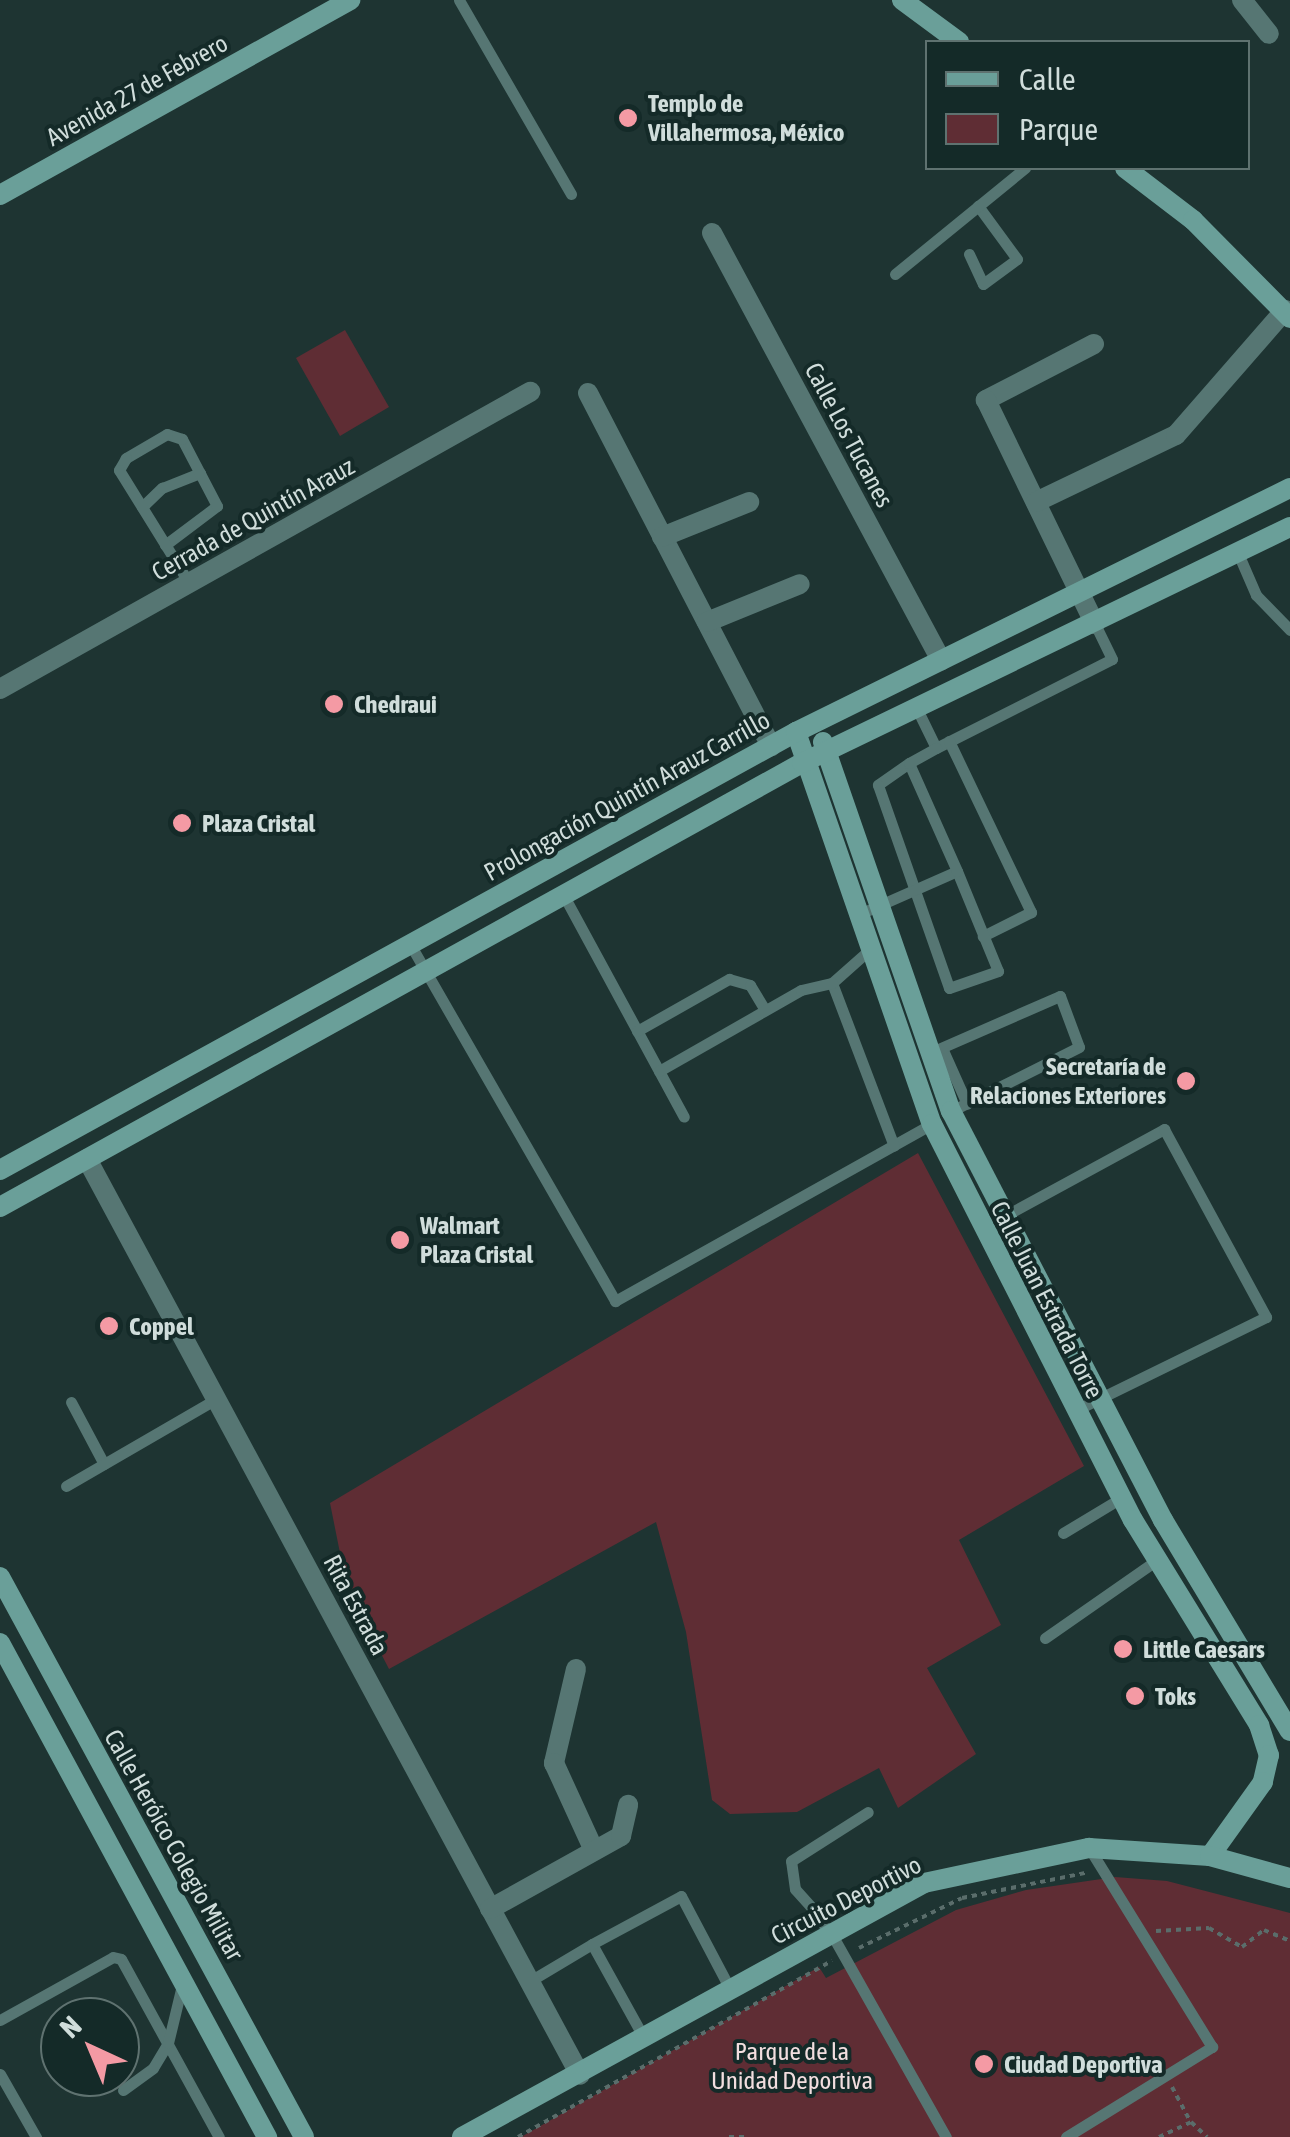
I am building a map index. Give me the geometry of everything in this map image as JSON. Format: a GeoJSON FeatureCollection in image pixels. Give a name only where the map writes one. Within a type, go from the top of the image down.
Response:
{"type":"FeatureCollection","features":[{"type":"Feature","properties":{"kind":"street","name":"Avenida 27 de Febrero"},"geometry":{"type":"LineString","coordinates":[[0,195],[350,0]]}},
{"type":"Feature","properties":{"kind":"street"},"geometry":{"type":"LineString","coordinates":[[902,0],[956,40]]}},
{"type":"Feature","properties":{"kind":"street"},"geometry":{"type":"LineString","coordinates":[[1242,0],[1270,34]]}},
{"type":"Feature","properties":{"kind":"street"},"geometry":{"type":"LineString","coordinates":[[1036,502],[1176,435],[1287,314],[1193,220],[1129,170]]}},
{"type":"Feature","properties":{"kind":"street","name":"Calle Los Tucanes"},"geometry":{"type":"LineString","coordinates":[[712,233],[941,660]]}},
{"type":"Feature","properties":{"kind":"street"},"geometry":{"type":"LineString","coordinates":[[1094,344],[986,400],[1095,624]]}},
{"type":"Feature","properties":{"kind":"street","name":"Cerrada de Quintín Arauz"},"geometry":{"type":"LineString","coordinates":[[0,690],[530,392]]}},
{"type":"Feature","properties":{"kind":"street"},"geometry":{"type":"LineString","coordinates":[[588,393],[771,746]]}},
{"type":"Feature","properties":{"kind":"street","name":"Prolongación Quintín Arauz Carrillo"},"geometry":{"type":"LineString","coordinates":[[0,1170],[805,727],[1290,488]]}},
{"type":"Feature","properties":{"kind":"street"},"geometry":{"type":"LineString","coordinates":[[662,537],[749,502]]}},
{"type":"Feature","properties":{"kind":"street"},"geometry":{"type":"LineString","coordinates":[[0,1207],[802,763],[1290,528]]}},
{"type":"Feature","properties":{"kind":"street"},"geometry":{"type":"LineString","coordinates":[[706,622],[800,584]]}},
{"type":"Feature","properties":{"kind":"street","name":"Calle Juan Estrada Torre"},"geometry":{"type":"LineString","coordinates":[[805,727],[827,752],[877,906],[1004,1217],[1190,1565],[1290,1731]]}},
{"type":"Feature","properties":{"kind":"street","name":"Calle Juan Estrada Torre"},"geometry":{"type":"LineString","coordinates":[[805,727],[802,763],[932,1124],[1122,1498],[1259,1725],[1269,1755],[1248,1807],[1210,1856]]}},
{"type":"Feature","properties":{"kind":"street"},"geometry":{"type":"LineString","coordinates":[[613,832],[629,860]]}},
{"type":"Feature","properties":{"kind":"street"},"geometry":{"type":"LineString","coordinates":[[128,1100],[144,1128]]}},
{"type":"Feature","properties":{"kind":"street","name":"Rita Estrada"},"geometry":{"type":"LineString","coordinates":[[88,1159],[580,2074]]}},
{"type":"Feature","properties":{"kind":"street"},"geometry":{"type":"LineString","coordinates":[[1162,1568],[1190,1565]]}},
{"type":"Feature","properties":{"kind":"street","name":"Calle Heróico Colegio Militar"},"geometry":{"type":"LineString","coordinates":[[0,1577],[304,2137]]}},
{"type":"Feature","properties":{"kind":"street"},"geometry":{"type":"LineString","coordinates":[[3,1656],[267,2137]]}},
{"type":"Feature","properties":{"kind":"street"},"geometry":{"type":"LineString","coordinates":[[576,1670],[554,1763],[592,1848]]}},
{"type":"Feature","properties":{"kind":"street"},"geometry":{"type":"LineString","coordinates":[[490,1909],[592,1848],[620,1836],[628,1805]]}},
{"type":"Feature","properties":{"kind":"street","name":"Circuito Deportivo"},"geometry":{"type":"LineString","coordinates":[[462,2137],[924,1883],[1089,1848],[1210,1856],[1290,1878]]}},
{"type":"Feature","properties":{"kind":"street"},"geometry":{"type":"LineString","coordinates":[[226,2060],[255,2046]]}},
{"type":"Feature","properties":{"kind":"lane"},"geometry":{"type":"LineString","coordinates":[[459,0],[572,194]]}},
{"type":"Feature","properties":{"kind":"lane"},"geometry":{"type":"LineString","coordinates":[[895,274],[1023,170]]}},
{"type":"Feature","properties":{"kind":"lane"},"geometry":{"type":"LineString","coordinates":[[969,254],[984,284],[1017,260],[978,206]]}},
{"type":"Feature","properties":{"kind":"lane"},"geometry":{"type":"LineString","coordinates":[[166,545],[214,513],[217,506],[182,439],[168,434],[126,458],[119,470],[189,583]]}},
{"type":"Feature","properties":{"kind":"lane"},"geometry":{"type":"LineString","coordinates":[[142,507],[162,488],[200,473]]}},
{"type":"Feature","properties":{"kind":"lane"},"geometry":{"type":"LineString","coordinates":[[1237,551],[1256,595],[1290,630]]}},
{"type":"Feature","properties":{"kind":"lane"},"geometry":{"type":"LineString","coordinates":[[910,763],[998,972],[949,988],[878,786],[910,763],[936,748],[1112,659],[1095,624]]}},
{"type":"Feature","properties":{"kind":"lane"},"geometry":{"type":"LineString","coordinates":[[917,709],[936,748]]}},
{"type":"Feature","properties":{"kind":"lane"},"geometry":{"type":"LineString","coordinates":[[949,741],[1032,912],[983,936]]}},
{"type":"Feature","properties":{"kind":"lane"},"geometry":{"type":"LineString","coordinates":[[855,916],[957,871]]}},
{"type":"Feature","properties":{"kind":"lane"},"geometry":{"type":"LineString","coordinates":[[564,896],[684,1116]]}},
{"type":"Feature","properties":{"kind":"lane"},"geometry":{"type":"LineString","coordinates":[[410,944],[615,1300],[932,1124]]}},
{"type":"Feature","properties":{"kind":"lane"},"geometry":{"type":"LineString","coordinates":[[659,1071],[801,990],[832,983],[868,950]]}},
{"type":"Feature","properties":{"kind":"lane"},"geometry":{"type":"LineString","coordinates":[[637,1031],[728,979],[750,985],[766,1010]]}},
{"type":"Feature","properties":{"kind":"lane"},"geometry":{"type":"LineString","coordinates":[[832,983],[894,1146]]}},
{"type":"Feature","properties":{"kind":"lane"},"geometry":{"type":"LineString","coordinates":[[934,1051],[1060,996],[1079,1046],[959,1107]]}},
{"type":"Feature","properties":{"kind":"lane"},"geometry":{"type":"LineString","coordinates":[[982,1229],[1164,1130],[1266,1317],[1076,1410]]}},
{"type":"Feature","properties":{"kind":"lane"},"geometry":{"type":"LineString","coordinates":[[66,1486],[216,1399]]}},
{"type":"Feature","properties":{"kind":"lane"},"geometry":{"type":"LineString","coordinates":[[71,1402],[104,1464]]}},
{"type":"Feature","properties":{"kind":"lane"},"geometry":{"type":"LineString","coordinates":[[1063,1533],[1122,1498]]}},
{"type":"Feature","properties":{"kind":"lane"},"geometry":{"type":"LineString","coordinates":[[1045,1638],[1162,1568]]}},
{"type":"Feature","properties":{"kind":"lane"},"geometry":{"type":"LineString","coordinates":[[868,1812],[791,1860],[795,1889],[822,1918],[946,2137]]}},
{"type":"Feature","properties":{"kind":"lane"},"geometry":{"type":"LineString","coordinates":[[1066,2137],[1212,2048],[1089,1848]]}},
{"type":"Feature","properties":{"kind":"lane"},"geometry":{"type":"LineString","coordinates":[[530,1982],[680,1896],[730,1989]]}},
{"type":"Feature","properties":{"kind":"lane"},"geometry":{"type":"LineString","coordinates":[[592,1944],[644,2038]]}},
{"type":"Feature","properties":{"kind":"lane"},"geometry":{"type":"LineString","coordinates":[[0,2020],[112,1957],[128,1968],[219,2137]]}},
{"type":"Feature","properties":{"kind":"lane"},"geometry":{"type":"LineString","coordinates":[[140,2077],[152,2068],[168,2043],[183,1981]]}},
{"type":"Feature","properties":{"kind":"lane"},"geometry":{"type":"LineString","coordinates":[[0,2074],[36,2137]]}},
{"type":"Feature","properties":{"kind":"path"},"geometry":{"type":"LineString","coordinates":[[518,2137],[843,1955],[962,1898],[1103,1871]]}},
{"type":"Feature","properties":{"kind":"path"},"geometry":{"type":"LineString","coordinates":[[1145,1941],[1157,1930],[1181,1926],[1225,1934],[1242,1947],[1264,1930],[1290,1941]]}},
{"type":"Feature","properties":{"kind":"path"},"geometry":{"type":"LineString","coordinates":[[1166,2076],[1192,2122],[1208,2137]]}},
{"type":"Feature","properties":{"kind":"path"},"geometry":{"type":"LineString","coordinates":[[1159,2137],[1192,2122]]}},
{"type":"Feature","properties":{"kind":"path"},"geometry":{"type":"LineString","coordinates":[[729,2137],[748,2137]]}},
{"type":"Feature","properties":{"kind":"green space"},"geometry":{"type":"Polygon","coordinates":[[[345,330],[389,407],[340,436],[296,358],[345,330]]]}},
{"type":"Feature","properties":{"kind":"green space"},"geometry":{"type":"Polygon","coordinates":[[[918,1153],[1084,1466],[959,1540],[1001,1625],[927,1668],[976,1754],[898,1808],[879,1768],[797,1812],[730,1814],[712,1800],[686,1632],[656,1522],[389,1669],[347,1588],[330,1503],[918,1153]]]}},
{"type":"Feature","properties":{"kind":"green space","name":"Ciudad Deportiva"},"geometry":{"type":"Polygon","coordinates":[[[1115,1877],[1167,1881],[1290,1913],[1290,2137],[521,2137],[819,1967],[826,1978],[956,1910],[1026,1890],[1115,1877]]]}},
{"type":"Feature","properties":{"kind":"place","name":"Templo de Villahermosa, México"},"geometry":{"type":"Point","coordinates":[628,118]}},
{"type":"Feature","properties":{"kind":"place","name":"Chedraui"},"geometry":{"type":"Point","coordinates":[334,704]}},
{"type":"Feature","properties":{"kind":"place","name":"Plaza Cristal"},"geometry":{"type":"Point","coordinates":[182,823]}},
{"type":"Feature","properties":{"kind":"place","name":"Secretaría de Relaciones Exteriores"},"geometry":{"type":"Point","coordinates":[1186,1081]}},
{"type":"Feature","properties":{"kind":"place","name":"Walmart Plaza Cristal"},"geometry":{"type":"Point","coordinates":[400,1240]}},
{"type":"Feature","properties":{"kind":"place","name":"Coppel"},"geometry":{"type":"Point","coordinates":[109,1326]}},
{"type":"Feature","properties":{"kind":"place","name":"Little Caesars"},"geometry":{"type":"Point","coordinates":[1123,1649]}},
{"type":"Feature","properties":{"kind":"place","name":"Toks"},"geometry":{"type":"Point","coordinates":[1135,1696]}},
{"type":"Feature","properties":{"kind":"place","name":"Ciudad Deportiva"},"geometry":{"type":"Point","coordinates":[984,2064]}},
{"type":"Feature","properties":{"kind":"park label","name":"Parque de la Unidad Deportiva"},"geometry":{"type":"Point","coordinates":[792,2066]}}]}
